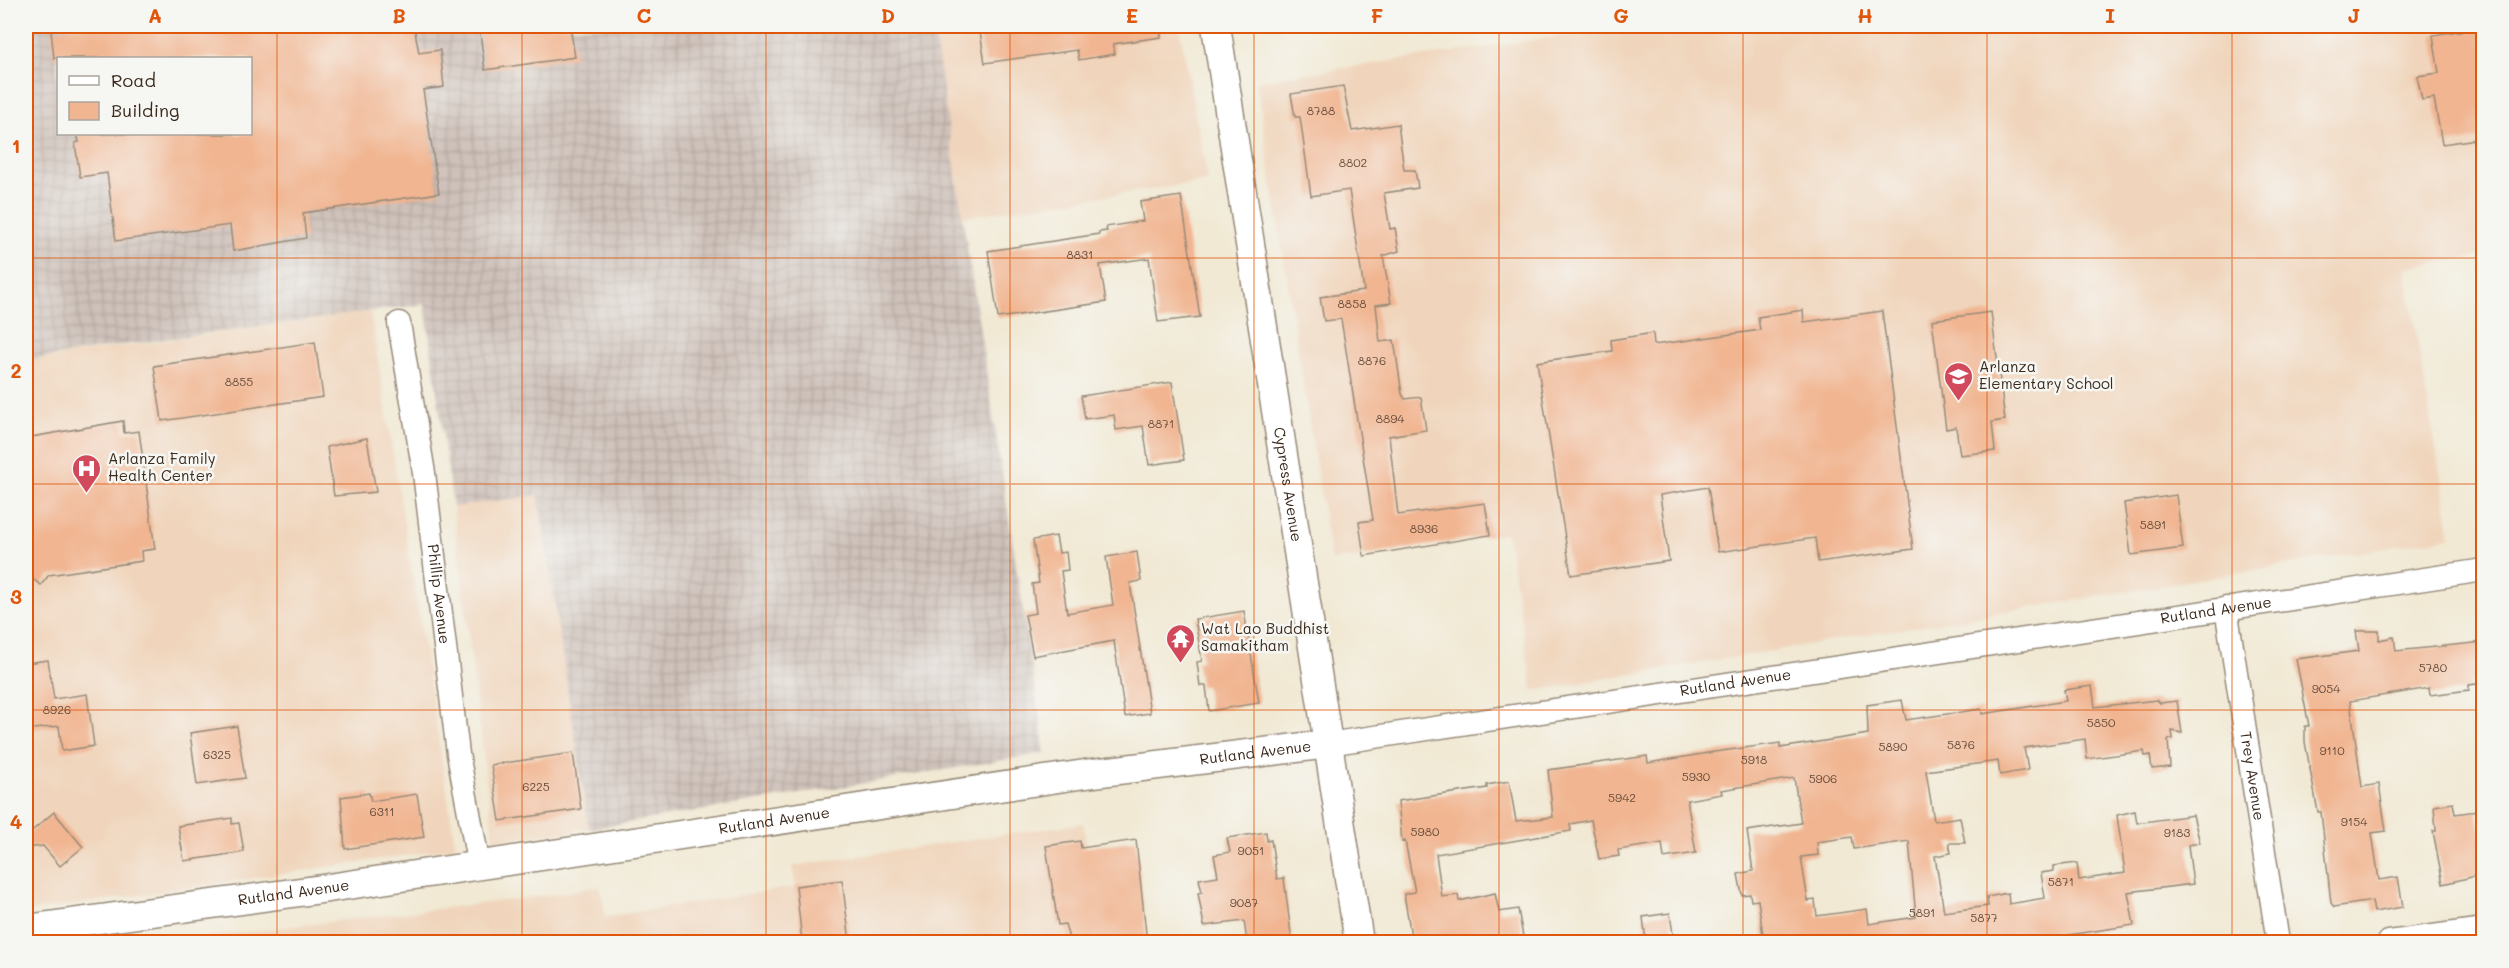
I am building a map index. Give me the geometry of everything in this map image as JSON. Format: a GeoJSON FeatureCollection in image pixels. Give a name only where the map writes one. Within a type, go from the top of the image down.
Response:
{"type":"FeatureCollection","features":[{"type":"Feature","properties":{"kind":"street","name":"Cypress Avenue"},"geometry":{"type":"LineString","coordinates":[[1216,26],[1359,942]]}},
{"type":"Feature","properties":{"kind":"street","name":"Phillip Avenue"},"geometry":{"type":"LineString","coordinates":[[399,323],[424,473],[458,754],[479,866]]}},
{"type":"Feature","properties":{"kind":"street","name":"Rutland Avenue"},"geometry":{"type":"LineString","coordinates":[[26,928],[479,866],[1086,774],[1328,744],[2484,570]]}},
{"type":"Feature","properties":{"kind":"street","name":"Trey Avenue"},"geometry":{"type":"LineString","coordinates":[[2226,608],[2278,942]]}},
{"type":"Feature","properties":{"kind":"street"},"geometry":{"type":"LineString","coordinates":[[2389,942],[2484,929]]}},
{"type":"Feature","properties":{"kind":"shaded area"},"geometry":{"type":"Polygon","coordinates":[[[26,26],[933,26],[1045,753],[589,829],[538,495],[453,507],[425,304],[130,344],[26,361],[26,26]]]}},
{"type":"Feature","properties":{"kind":"shaded area"},"geometry":{"type":"Polygon","coordinates":[[[933,26],[1179,26],[1208,181],[962,217],[933,26]]]}},
{"type":"Feature","properties":{"kind":"shaded area","name":"Arlanza Elementary School"},"geometry":{"type":"Polygon","coordinates":[[[1630,26],[2483,26],[2483,255],[2405,268],[2451,537],[1533,691],[1507,533],[1331,561],[1256,81],[1630,26]]]}},
{"type":"Feature","properties":{"kind":"shaded area"},"geometry":{"type":"Polygon","coordinates":[[[370,311],[456,848],[26,912],[26,361],[370,311]]]}},
{"type":"Feature","properties":{"kind":"shaded area"},"geometry":{"type":"Polygon","coordinates":[[[538,495],[589,829],[494,842],[453,507],[538,495]]]}},
{"type":"Feature","properties":{"kind":"shaded area"},"geometry":{"type":"Polygon","coordinates":[[[1083,823],[1099,942],[166,942],[558,894],[600,886],[605,917],[796,887],[792,866],[1083,823]]]}},
{"type":"Feature","properties":{"kind":"building"},"geometry":{"type":"Polygon","coordinates":[[[77,26],[414,26],[419,53],[440,50],[444,87],[423,90],[439,193],[303,213],[306,238],[233,251],[230,225],[116,241],[107,173],[80,177],[75,143],[79,142],[77,135],[252,135],[252,57],[54,58],[51,31],[77,26]]]}},
{"type":"Feature","properties":{"kind":"building"},"geometry":{"type":"Polygon","coordinates":[[[479,26],[570,26],[575,57],[485,70],[479,26]]]}},
{"type":"Feature","properties":{"kind":"building"},"geometry":{"type":"Polygon","coordinates":[[[1023,26],[1160,26],[1161,37],[1113,44],[1115,54],[1079,60],[1077,50],[985,63],[980,32],[1023,26]]]}},
{"type":"Feature","properties":{"kind":"building"},"geometry":{"type":"Polygon","coordinates":[[[2484,27],[2484,138],[2442,144],[2434,98],[2422,100],[2417,76],[2439,73],[2433,35],[2484,27]]]}},
{"type":"Feature","properties":{"kind":"building"},"geometry":{"type":"Polygon","coordinates":[[[1343,86],[1352,131],[1398,124],[1404,170],[1415,170],[1418,188],[1384,193],[1390,229],[1395,228],[1399,251],[1383,256],[1391,303],[1376,305],[1380,342],[1394,340],[1402,394],[1405,399],[1421,397],[1426,430],[1389,436],[1398,515],[1485,503],[1490,535],[1364,556],[1359,522],[1373,520],[1341,319],[1324,321],[1320,297],[1364,291],[1349,190],[1311,196],[1300,117],[1295,117],[1291,94],[1343,86]]]}},
{"type":"Feature","properties":{"kind":"building"},"geometry":{"type":"Polygon","coordinates":[[[1181,196],[1200,317],[1158,322],[1149,258],[1100,265],[1106,302],[998,318],[988,251],[1099,234],[1099,232],[1107,231],[1106,227],[1143,221],[1140,202],[1181,196]]]}},
{"type":"Feature","properties":{"kind":"building"},"geometry":{"type":"Polygon","coordinates":[[[1803,310],[1804,322],[1882,311],[1913,549],[1818,562],[1815,538],[1718,552],[1708,487],[1660,495],[1669,561],[1571,575],[1537,362],[1612,351],[1611,340],[1653,333],[1654,345],[1760,330],[1758,317],[1803,310]]]}},
{"type":"Feature","properties":{"kind":"building"},"geometry":{"type":"Polygon","coordinates":[[[1991,312],[2005,420],[1992,422],[1995,451],[1960,455],[1956,427],[1946,429],[1932,320],[1991,312]]]}},
{"type":"Feature","properties":{"kind":"building"},"geometry":{"type":"Polygon","coordinates":[[[315,342],[323,397],[162,421],[154,366],[315,342]]]}},
{"type":"Feature","properties":{"kind":"building"},"geometry":{"type":"Polygon","coordinates":[[[1172,382],[1184,460],[1149,465],[1143,426],[1116,430],[1114,415],[1085,419],[1081,396],[1172,382]]]}},
{"type":"Feature","properties":{"kind":"building","name":"Arlanza Family Health Center"},"geometry":{"type":"Polygon","coordinates":[[[123,421],[124,433],[139,431],[155,549],[141,551],[142,561],[49,575],[41,585],[27,575],[31,568],[26,559],[26,438],[123,421]]]}},
{"type":"Feature","properties":{"kind":"building"},"geometry":{"type":"Polygon","coordinates":[[[367,438],[376,492],[334,496],[327,447],[367,438]]]}},
{"type":"Feature","properties":{"kind":"building"},"geometry":{"type":"Polygon","coordinates":[[[2176,495],[2183,548],[2131,555],[2124,503],[2176,495]]]}},
{"type":"Feature","properties":{"kind":"building"},"geometry":{"type":"Polygon","coordinates":[[[1056,536],[1059,553],[1066,552],[1068,570],[1061,571],[1067,613],[1113,605],[1106,557],[1137,552],[1141,581],[1130,583],[1150,713],[1125,717],[1114,641],[1033,656],[1025,615],[1036,613],[1032,584],[1039,583],[1033,540],[1056,536]]]}},
{"type":"Feature","properties":{"kind":"building"},"geometry":{"type":"Polygon","coordinates":[[[1244,611],[1259,703],[1209,711],[1206,686],[1200,686],[1197,662],[1202,661],[1195,619],[1244,611]]]}},
{"type":"Feature","properties":{"kind":"building"},"geometry":{"type":"Polygon","coordinates":[[[2356,631],[2379,631],[2379,640],[2394,637],[2396,651],[2484,642],[2484,683],[2469,685],[2469,690],[2430,695],[2429,688],[2350,701],[2362,787],[2379,784],[2386,831],[2372,833],[2379,880],[2398,877],[2403,907],[2374,912],[2372,901],[2334,907],[2331,903],[2321,812],[2318,812],[2305,742],[2305,726],[2309,726],[2296,659],[2359,651],[2356,631]]]}},
{"type":"Feature","properties":{"kind":"building"},"geometry":{"type":"Polygon","coordinates":[[[48,660],[54,699],[87,694],[94,746],[62,751],[59,726],[26,730],[26,663],[48,660]]]}},
{"type":"Feature","properties":{"kind":"building"},"geometry":{"type":"Polygon","coordinates":[[[2092,686],[2095,707],[2157,700],[2160,703],[2177,701],[2182,733],[2172,731],[2173,739],[2168,740],[2170,767],[2152,769],[2150,755],[2145,756],[2144,751],[2087,759],[2085,739],[2024,748],[2028,770],[2000,775],[1998,761],[1926,771],[1934,821],[1960,817],[1965,843],[1949,843],[1951,853],[1935,856],[1944,912],[1988,906],[1987,897],[2008,893],[2009,904],[2045,898],[2041,873],[2054,871],[2054,866],[2077,863],[2079,880],[2125,873],[2117,815],[2135,811],[2137,823],[2193,815],[2200,843],[2188,845],[2193,884],[2128,892],[2134,925],[2069,935],[2070,942],[2045,942],[2045,939],[2030,941],[2029,938],[1994,942],[1764,942],[1758,900],[1751,901],[1750,894],[1742,895],[1738,874],[1753,871],[1747,831],[1801,823],[1794,778],[1721,790],[1722,794],[1687,800],[1696,853],[1664,858],[1662,843],[1618,850],[1619,856],[1599,859],[1591,820],[1570,824],[1571,831],[1436,854],[1442,897],[1458,895],[1459,901],[1495,893],[1499,912],[1518,909],[1524,942],[1412,942],[1404,894],[1415,892],[1405,841],[1402,842],[1398,801],[1487,788],[1487,785],[1509,781],[1516,821],[1553,817],[1548,770],[1647,756],[1648,763],[1780,743],[1780,748],[1868,734],[1867,705],[1902,700],[1906,720],[1981,709],[1982,714],[2066,701],[2064,690],[2092,686]],[[1852,837],[1817,842],[1818,855],[1801,857],[1808,901],[1815,900],[1817,916],[1867,909],[1869,924],[1916,917],[1909,841],[1854,849],[1852,837]]]}},
{"type":"Feature","properties":{"kind":"building"},"geometry":{"type":"Polygon","coordinates":[[[237,726],[245,778],[197,785],[190,733],[237,726]]]}},
{"type":"Feature","properties":{"kind":"building"},"geometry":{"type":"Polygon","coordinates":[[[573,753],[581,809],[500,821],[491,765],[573,753]]]}},
{"type":"Feature","properties":{"kind":"building"},"geometry":{"type":"Polygon","coordinates":[[[369,793],[371,801],[417,794],[424,837],[345,849],[341,797],[369,793]]]}},
{"type":"Feature","properties":{"kind":"building"},"geometry":{"type":"Polygon","coordinates":[[[2453,803],[2455,814],[2477,811],[2484,844],[2484,874],[2443,884],[2433,831],[2436,831],[2434,806],[2453,803]]]}},
{"type":"Feature","properties":{"kind":"building"},"geometry":{"type":"Polygon","coordinates":[[[54,812],[83,847],[60,866],[43,846],[26,848],[26,836],[54,812]]]}},
{"type":"Feature","properties":{"kind":"building"},"geometry":{"type":"Polygon","coordinates":[[[232,818],[232,824],[239,823],[244,852],[184,861],[178,826],[232,818]]]}},
{"type":"Feature","properties":{"kind":"building"},"geometry":{"type":"Polygon","coordinates":[[[1266,832],[1267,841],[1271,840],[1277,879],[1284,878],[1292,942],[1247,942],[1244,921],[1204,926],[1198,893],[1202,892],[1199,879],[1218,876],[1214,855],[1230,852],[1227,838],[1266,832]]]}},
{"type":"Feature","properties":{"kind":"building"},"geometry":{"type":"Polygon","coordinates":[[[1136,840],[1147,942],[1070,942],[1065,924],[1058,925],[1046,846],[1080,841],[1081,848],[1136,840]]]}},
{"type":"Feature","properties":{"kind":"building"},"geometry":{"type":"Polygon","coordinates":[[[842,880],[850,942],[802,942],[796,886],[842,880]]]}},
{"type":"Feature","properties":{"kind":"building"},"geometry":{"type":"Polygon","coordinates":[[[1670,913],[1674,942],[1646,942],[1643,917],[1670,913]]]}},
{"type":"Feature","properties":{"kind":"place","name":"Arlanza Elementary School"},"geometry":{"type":"Point","coordinates":[1958,402]}},
{"type":"Feature","properties":{"kind":"place","name":"Arlanza Family Health Center"},"geometry":{"type":"Point","coordinates":[87,494]}},
{"type":"Feature","properties":{"kind":"place","name":"Wat Lao Buddhist Samakitham"},"geometry":{"type":"Point","coordinates":[1180,664]}}]}
